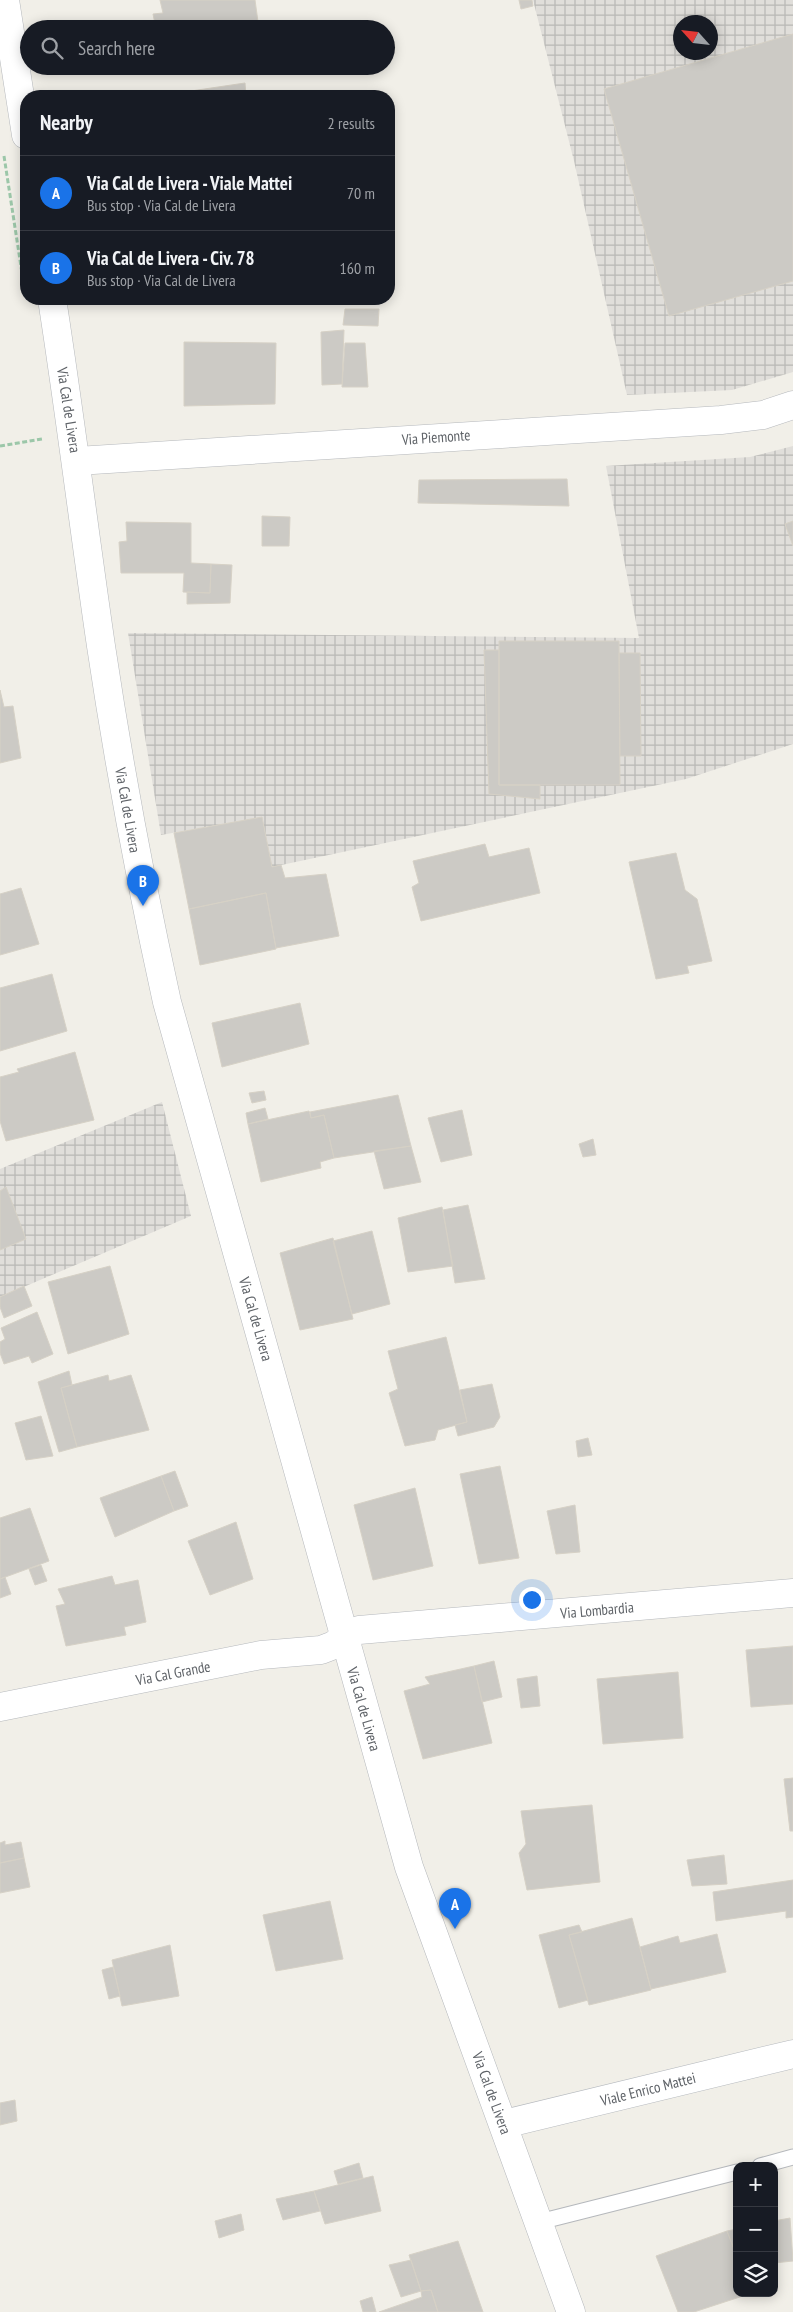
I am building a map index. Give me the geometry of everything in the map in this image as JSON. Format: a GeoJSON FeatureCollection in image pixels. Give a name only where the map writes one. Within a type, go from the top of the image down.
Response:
{"type":"FeatureCollection","features":[{"type":"Feature","properties":{"kind":"street"},"geometry":{"type":"LineString","coordinates":[[5,0],[20,96]]}},
{"type":"Feature","properties":{"kind":"street","name":"Via Cal de Livera"},"geometry":{"type":"LineString","coordinates":[[53,305],[77,461],[101,646],[140,876],[167,1002],[409,1867],[571,2312]]}},
{"type":"Feature","properties":{"kind":"street","name":"Via Piemonte"},"geometry":{"type":"LineString","coordinates":[[77,461],[721,420],[763,415],[793,405]]}},
{"type":"Feature","properties":{"kind":"street","name":"Via Lombardia"},"geometry":{"type":"LineString","coordinates":[[344,1637],[359,1630],[793,1593]]}},
{"type":"Feature","properties":{"kind":"street","name":"Via Cal Grande"},"geometry":{"type":"LineString","coordinates":[[0,1707],[261,1655],[320,1650],[334,1645],[344,1637]]}},
{"type":"Feature","properties":{"kind":"street","name":"Viale Enrico Mattei"},"geometry":{"type":"LineString","coordinates":[[504,2124],[793,2054]]}},
{"type":"Feature","properties":{"kind":"lane"},"geometry":{"type":"LineString","coordinates":[[776,2162],[793,2158]]}},
{"type":"Feature","properties":{"kind":"lane"},"geometry":{"type":"LineString","coordinates":[[538,2222],[733,2173]]}},
{"type":"Feature","properties":{"kind":"path"},"geometry":{"type":"LineString","coordinates":[[0,446],[48,438]]}},
{"type":"Feature","properties":{"kind":"shaded area"},"geometry":{"type":"Polygon","coordinates":[[[533,0],[793,0],[793,372],[732,390],[627,395],[574,161],[533,0]]]}},
{"type":"Feature","properties":{"kind":"shaded area"},"geometry":{"type":"Polygon","coordinates":[[[793,446],[793,744],[686,779],[272,867],[262,817],[161,835],[128,633],[639,638],[606,466],[750,457],[793,446]]]}},
{"type":"Feature","properties":{"kind":"shaded area"},"geometry":{"type":"Polygon","coordinates":[[[162,1102],[191,1216],[0,1297],[0,1169],[162,1102]]]}},
{"type":"Feature","properties":{"kind":"building"},"geometry":{"type":"Polygon","coordinates":[[[160,0],[255,0],[258,20],[154,20],[153,14],[163,13],[160,0]]]}},
{"type":"Feature","properties":{"kind":"building"},"geometry":{"type":"Polygon","coordinates":[[[519,0],[532,0],[533,6],[521,9],[519,0]]]}},
{"type":"Feature","properties":{"kind":"building"},"geometry":{"type":"Polygon","coordinates":[[[793,34],[793,281],[669,316],[604,89],[704,60],[718,60],[718,56],[793,34]]]}},
{"type":"Feature","properties":{"kind":"building"},"geometry":{"type":"Polygon","coordinates":[[[245,83],[246,90],[198,90],[245,83]]]}},
{"type":"Feature","properties":{"kind":"building"},"geometry":{"type":"Polygon","coordinates":[[[345,309],[379,309],[378,326],[343,325],[345,309]]]}},
{"type":"Feature","properties":{"kind":"building"},"geometry":{"type":"Polygon","coordinates":[[[344,330],[342,384],[322,385],[321,332],[344,330]]]}},
{"type":"Feature","properties":{"kind":"building"},"geometry":{"type":"Polygon","coordinates":[[[184,342],[276,343],[275,404],[184,406],[184,342]]]}},
{"type":"Feature","properties":{"kind":"building"},"geometry":{"type":"Polygon","coordinates":[[[345,343],[365,343],[368,387],[342,387],[345,343]]]}},
{"type":"Feature","properties":{"kind":"building"},"geometry":{"type":"Polygon","coordinates":[[[567,479],[569,506],[418,503],[419,480],[567,479]]]}},
{"type":"Feature","properties":{"kind":"building"},"geometry":{"type":"Polygon","coordinates":[[[262,516],[290,517],[289,546],[262,546],[262,516]]]}},
{"type":"Feature","properties":{"kind":"building"},"geometry":{"type":"Polygon","coordinates":[[[793,521],[793,546],[785,524],[793,521]]]}},
{"type":"Feature","properties":{"kind":"building"},"geometry":{"type":"Polygon","coordinates":[[[126,522],[191,523],[191,563],[211,564],[210,593],[183,592],[184,573],[121,573],[119,542],[127,541],[126,522]]]}},
{"type":"Feature","properties":{"kind":"building"},"geometry":{"type":"Polygon","coordinates":[[[211,564],[232,565],[230,603],[187,604],[187,592],[210,593],[211,564]]]}},
{"type":"Feature","properties":{"kind":"building"},"geometry":{"type":"Polygon","coordinates":[[[499,641],[619,641],[620,785],[499,785],[499,641]]]}},
{"type":"Feature","properties":{"kind":"building"},"geometry":{"type":"Polygon","coordinates":[[[484,650],[499,650],[499,785],[540,785],[540,799],[489,794],[484,650]]]}},
{"type":"Feature","properties":{"kind":"building"},"geometry":{"type":"Polygon","coordinates":[[[619,653],[640,653],[641,756],[620,756],[619,653]]]}},
{"type":"Feature","properties":{"kind":"building"},"geometry":{"type":"Polygon","coordinates":[[[0,690],[4,707],[13,706],[21,758],[0,763],[0,690]]]}},
{"type":"Feature","properties":{"kind":"building"},"geometry":{"type":"Polygon","coordinates":[[[262,817],[272,867],[281,865],[285,878],[326,874],[339,936],[276,948],[266,893],[189,909],[174,833],[262,817]]]}},
{"type":"Feature","properties":{"kind":"building"},"geometry":{"type":"Polygon","coordinates":[[[485,844],[489,857],[529,848],[540,893],[421,921],[412,887],[419,883],[413,861],[485,844]]]}},
{"type":"Feature","properties":{"kind":"building"},"geometry":{"type":"Polygon","coordinates":[[[676,853],[685,890],[697,899],[712,961],[687,966],[689,973],[656,979],[629,862],[676,853]]]}},
{"type":"Feature","properties":{"kind":"building"},"geometry":{"type":"Polygon","coordinates":[[[21,888],[39,944],[0,955],[0,894],[21,888]]]}},
{"type":"Feature","properties":{"kind":"building"},"geometry":{"type":"Polygon","coordinates":[[[266,893],[276,949],[200,965],[189,909],[266,893]]]}},
{"type":"Feature","properties":{"kind":"building"},"geometry":{"type":"Polygon","coordinates":[[[52,974],[67,1031],[0,1051],[0,988],[52,974]]]}},
{"type":"Feature","properties":{"kind":"building"},"geometry":{"type":"Polygon","coordinates":[[[300,1003],[309,1044],[222,1067],[212,1023],[300,1003]]]}},
{"type":"Feature","properties":{"kind":"building"},"geometry":{"type":"Polygon","coordinates":[[[75,1052],[94,1120],[6,1141],[0,1121],[0,1077],[19,1072],[17,1069],[75,1052]]]}},
{"type":"Feature","properties":{"kind":"building"},"geometry":{"type":"Polygon","coordinates":[[[264,1091],[266,1100],[252,1103],[249,1093],[264,1091]]]}},
{"type":"Feature","properties":{"kind":"building"},"geometry":{"type":"Polygon","coordinates":[[[398,1095],[411,1146],[334,1158],[324,1115],[311,1118],[310,1112],[398,1095]]]}},
{"type":"Feature","properties":{"kind":"building"},"geometry":{"type":"Polygon","coordinates":[[[265,1108],[268,1119],[248,1124],[246,1113],[265,1108]]]}},
{"type":"Feature","properties":{"kind":"building"},"geometry":{"type":"Polygon","coordinates":[[[462,1110],[472,1155],[441,1162],[428,1118],[462,1110]]]}},
{"type":"Feature","properties":{"kind":"building"},"geometry":{"type":"Polygon","coordinates":[[[309,1111],[311,1118],[324,1115],[334,1158],[320,1162],[321,1168],[261,1182],[248,1124],[309,1111]]]}},
{"type":"Feature","properties":{"kind":"building"},"geometry":{"type":"Polygon","coordinates":[[[593,1139],[596,1155],[583,1157],[579,1144],[593,1139]]]}},
{"type":"Feature","properties":{"kind":"building"},"geometry":{"type":"Polygon","coordinates":[[[411,1146],[421,1182],[384,1189],[374,1151],[411,1146]]]}},
{"type":"Feature","properties":{"kind":"building"},"geometry":{"type":"Polygon","coordinates":[[[6,1187],[26,1239],[0,1250],[0,1191],[6,1187]]]}},
{"type":"Feature","properties":{"kind":"building"},"geometry":{"type":"Polygon","coordinates":[[[468,1205],[485,1279],[455,1283],[443,1210],[468,1205]]]}},
{"type":"Feature","properties":{"kind":"building"},"geometry":{"type":"Polygon","coordinates":[[[442,1207],[453,1266],[408,1272],[398,1218],[442,1207]]]}},
{"type":"Feature","properties":{"kind":"building"},"geometry":{"type":"Polygon","coordinates":[[[372,1231],[390,1304],[352,1314],[333,1241],[372,1231]]]}},
{"type":"Feature","properties":{"kind":"building"},"geometry":{"type":"Polygon","coordinates":[[[333,1238],[353,1319],[300,1330],[280,1253],[333,1238]]]}},
{"type":"Feature","properties":{"kind":"building"},"geometry":{"type":"Polygon","coordinates":[[[110,1266],[129,1334],[68,1354],[48,1282],[110,1266]]]}},
{"type":"Feature","properties":{"kind":"building"},"geometry":{"type":"Polygon","coordinates":[[[24,1286],[32,1306],[4,1318],[0,1307],[0,1297],[24,1286]]]}},
{"type":"Feature","properties":{"kind":"building"},"geometry":{"type":"Polygon","coordinates":[[[37,1312],[53,1354],[32,1363],[29,1356],[4,1364],[0,1353],[0,1342],[5,1339],[1,1328],[37,1312]]]}},
{"type":"Feature","properties":{"kind":"building"},"geometry":{"type":"Polygon","coordinates":[[[446,1337],[467,1422],[438,1430],[435,1440],[405,1446],[389,1393],[398,1389],[388,1351],[446,1337]]]}},
{"type":"Feature","properties":{"kind":"building"},"geometry":{"type":"Polygon","coordinates":[[[69,1371],[72,1385],[61,1388],[77,1447],[59,1452],[38,1382],[69,1371]]]}},
{"type":"Feature","properties":{"kind":"building"},"geometry":{"type":"Polygon","coordinates":[[[108,1375],[109,1381],[131,1375],[149,1430],[77,1447],[61,1388],[108,1375]]]}},
{"type":"Feature","properties":{"kind":"building"},"geometry":{"type":"Polygon","coordinates":[[[492,1384],[500,1417],[494,1427],[458,1436],[455,1425],[467,1422],[460,1390],[492,1384]]]}},
{"type":"Feature","properties":{"kind":"building"},"geometry":{"type":"Polygon","coordinates":[[[41,1416],[53,1456],[26,1460],[15,1423],[41,1416]]]}},
{"type":"Feature","properties":{"kind":"building"},"geometry":{"type":"Polygon","coordinates":[[[588,1438],[592,1455],[578,1457],[576,1441],[588,1438]]]}},
{"type":"Feature","properties":{"kind":"building"},"geometry":{"type":"Polygon","coordinates":[[[500,1466],[519,1558],[479,1564],[460,1474],[500,1466]]]}},
{"type":"Feature","properties":{"kind":"building"},"geometry":{"type":"Polygon","coordinates":[[[175,1471],[188,1506],[174,1511],[161,1476],[175,1471]]]}},
{"type":"Feature","properties":{"kind":"building"},"geometry":{"type":"Polygon","coordinates":[[[161,1476],[174,1511],[115,1537],[100,1498],[161,1476]]]}},
{"type":"Feature","properties":{"kind":"building"},"geometry":{"type":"Polygon","coordinates":[[[415,1488],[433,1566],[373,1580],[354,1505],[415,1488]]]}},
{"type":"Feature","properties":{"kind":"building"},"geometry":{"type":"Polygon","coordinates":[[[575,1505],[580,1552],[556,1554],[547,1511],[575,1505]]]}},
{"type":"Feature","properties":{"kind":"building"},"geometry":{"type":"Polygon","coordinates":[[[30,1508],[49,1561],[0,1579],[0,1518],[30,1508]]]}},
{"type":"Feature","properties":{"kind":"building"},"geometry":{"type":"Polygon","coordinates":[[[236,1522],[253,1579],[210,1595],[188,1541],[236,1522]]]}},
{"type":"Feature","properties":{"kind":"building"},"geometry":{"type":"Polygon","coordinates":[[[41,1565],[47,1581],[35,1585],[29,1569],[41,1565]]]}},
{"type":"Feature","properties":{"kind":"building"},"geometry":{"type":"Polygon","coordinates":[[[112,1576],[115,1585],[138,1580],[146,1622],[124,1627],[126,1635],[66,1646],[56,1606],[65,1604],[58,1589],[112,1576]]]}},
{"type":"Feature","properties":{"kind":"building"},"geometry":{"type":"Polygon","coordinates":[[[5,1577],[11,1594],[0,1598],[0,1579],[5,1577]]]}},
{"type":"Feature","properties":{"kind":"building"},"geometry":{"type":"Polygon","coordinates":[[[793,1646],[793,1704],[751,1707],[746,1650],[793,1646]]]}},
{"type":"Feature","properties":{"kind":"building"},"geometry":{"type":"Polygon","coordinates":[[[494,1661],[502,1697],[482,1702],[474,1666],[494,1661]]]}},
{"type":"Feature","properties":{"kind":"building"},"geometry":{"type":"Polygon","coordinates":[[[474,1666],[492,1743],[423,1759],[404,1691],[430,1684],[425,1677],[474,1666]]]}},
{"type":"Feature","properties":{"kind":"building"},"geometry":{"type":"Polygon","coordinates":[[[678,1672],[683,1738],[603,1744],[597,1679],[678,1672]]]}},
{"type":"Feature","properties":{"kind":"building"},"geometry":{"type":"Polygon","coordinates":[[[537,1676],[540,1706],[521,1708],[517,1679],[537,1676]]]}},
{"type":"Feature","properties":{"kind":"building"},"geometry":{"type":"Polygon","coordinates":[[[793,1778],[793,1831],[790,1831],[784,1779],[793,1778]]]}},
{"type":"Feature","properties":{"kind":"building"},"geometry":{"type":"Polygon","coordinates":[[[592,1805],[600,1882],[527,1890],[519,1853],[526,1844],[521,1811],[592,1805]]]}},
{"type":"Feature","properties":{"kind":"building"},"geometry":{"type":"Polygon","coordinates":[[[5,1841],[5,1845],[21,1842],[24,1858],[0,1863],[0,1843],[5,1841]]]}},
{"type":"Feature","properties":{"kind":"building"},"geometry":{"type":"Polygon","coordinates":[[[724,1855],[727,1884],[692,1886],[687,1860],[724,1855]]]}},
{"type":"Feature","properties":{"kind":"building"},"geometry":{"type":"Polygon","coordinates":[[[24,1858],[30,1887],[0,1893],[0,1863],[24,1858]]]}},
{"type":"Feature","properties":{"kind":"building"},"geometry":{"type":"Polygon","coordinates":[[[793,1880],[793,1917],[786,1918],[786,1911],[716,1921],[713,1892],[793,1880]]]}},
{"type":"Feature","properties":{"kind":"building"},"geometry":{"type":"Polygon","coordinates":[[[330,1901],[343,1959],[276,1971],[263,1915],[330,1901]]]}},
{"type":"Feature","properties":{"kind":"building"},"geometry":{"type":"Polygon","coordinates":[[[632,1918],[651,1990],[589,2005],[569,1935],[632,1918]]]}},
{"type":"Feature","properties":{"kind":"building"},"geometry":{"type":"Polygon","coordinates":[[[579,1925],[582,1932],[569,1935],[588,2000],[559,2008],[539,1935],[579,1925]]]}},
{"type":"Feature","properties":{"kind":"building"},"geometry":{"type":"Polygon","coordinates":[[[717,1934],[726,1972],[651,1989],[640,1947],[678,1936],[680,1943],[717,1934]]]}},
{"type":"Feature","properties":{"kind":"building"},"geometry":{"type":"Polygon","coordinates":[[[170,1945],[179,1996],[122,2006],[112,1960],[170,1945]]]}},
{"type":"Feature","properties":{"kind":"building"},"geometry":{"type":"Polygon","coordinates":[[[113,1967],[120,1996],[109,1999],[102,1970],[113,1967]]]}},
{"type":"Feature","properties":{"kind":"building"},"geometry":{"type":"Polygon","coordinates":[[[15,2100],[17,2121],[0,2125],[0,2103],[15,2100]]]}},
{"type":"Feature","properties":{"kind":"building"},"geometry":{"type":"Polygon","coordinates":[[[359,2163],[363,2178],[338,2184],[334,2171],[359,2163]]]}},
{"type":"Feature","properties":{"kind":"building"},"geometry":{"type":"Polygon","coordinates":[[[373,2176],[381,2211],[325,2224],[314,2191],[373,2176]]]}},
{"type":"Feature","properties":{"kind":"building"},"geometry":{"type":"Polygon","coordinates":[[[314,2191],[320,2211],[283,2220],[276,2199],[314,2191]]]}},
{"type":"Feature","properties":{"kind":"building"},"geometry":{"type":"Polygon","coordinates":[[[241,2214],[244,2230],[219,2238],[215,2221],[241,2214]]]}},
{"type":"Feature","properties":{"kind":"building"},"geometry":{"type":"Polygon","coordinates":[[[790,2218],[793,2261],[778,2263],[778,2220],[790,2218]]]}},
{"type":"Feature","properties":{"kind":"building"},"geometry":{"type":"Polygon","coordinates":[[[733,2230],[733,2247],[727,2231],[733,2230]]]}},
{"type":"Feature","properties":{"kind":"building"},"geometry":{"type":"Polygon","coordinates":[[[727,2231],[733,2247],[733,2297],[740,2297],[694,2312],[678,2312],[656,2256],[727,2231]]]}},
{"type":"Feature","properties":{"kind":"building"},"geometry":{"type":"Polygon","coordinates":[[[458,2241],[483,2312],[438,2312],[431,2290],[421,2291],[409,2255],[458,2241]]]}},
{"type":"Feature","properties":{"kind":"building"},"geometry":{"type":"Polygon","coordinates":[[[411,2260],[421,2291],[401,2297],[389,2265],[411,2260]]]}},
{"type":"Feature","properties":{"kind":"building"},"geometry":{"type":"Polygon","coordinates":[[[431,2290],[438,2312],[379,2312],[422,2297],[421,2291],[431,2290]]]}},
{"type":"Feature","properties":{"kind":"building"},"geometry":{"type":"Polygon","coordinates":[[[372,2297],[376,2312],[363,2312],[360,2301],[372,2297]]]}},
{"type":"Feature","properties":{"kind":"place","name":"Via Cal de Livera - Civ. 78"},"geometry":{"type":"Point","coordinates":[143,906]}},
{"type":"Feature","properties":{"kind":"place","name":"Via Cal de Livera - Viale Mattei"},"geometry":{"type":"Point","coordinates":[455,1929]}}]}
